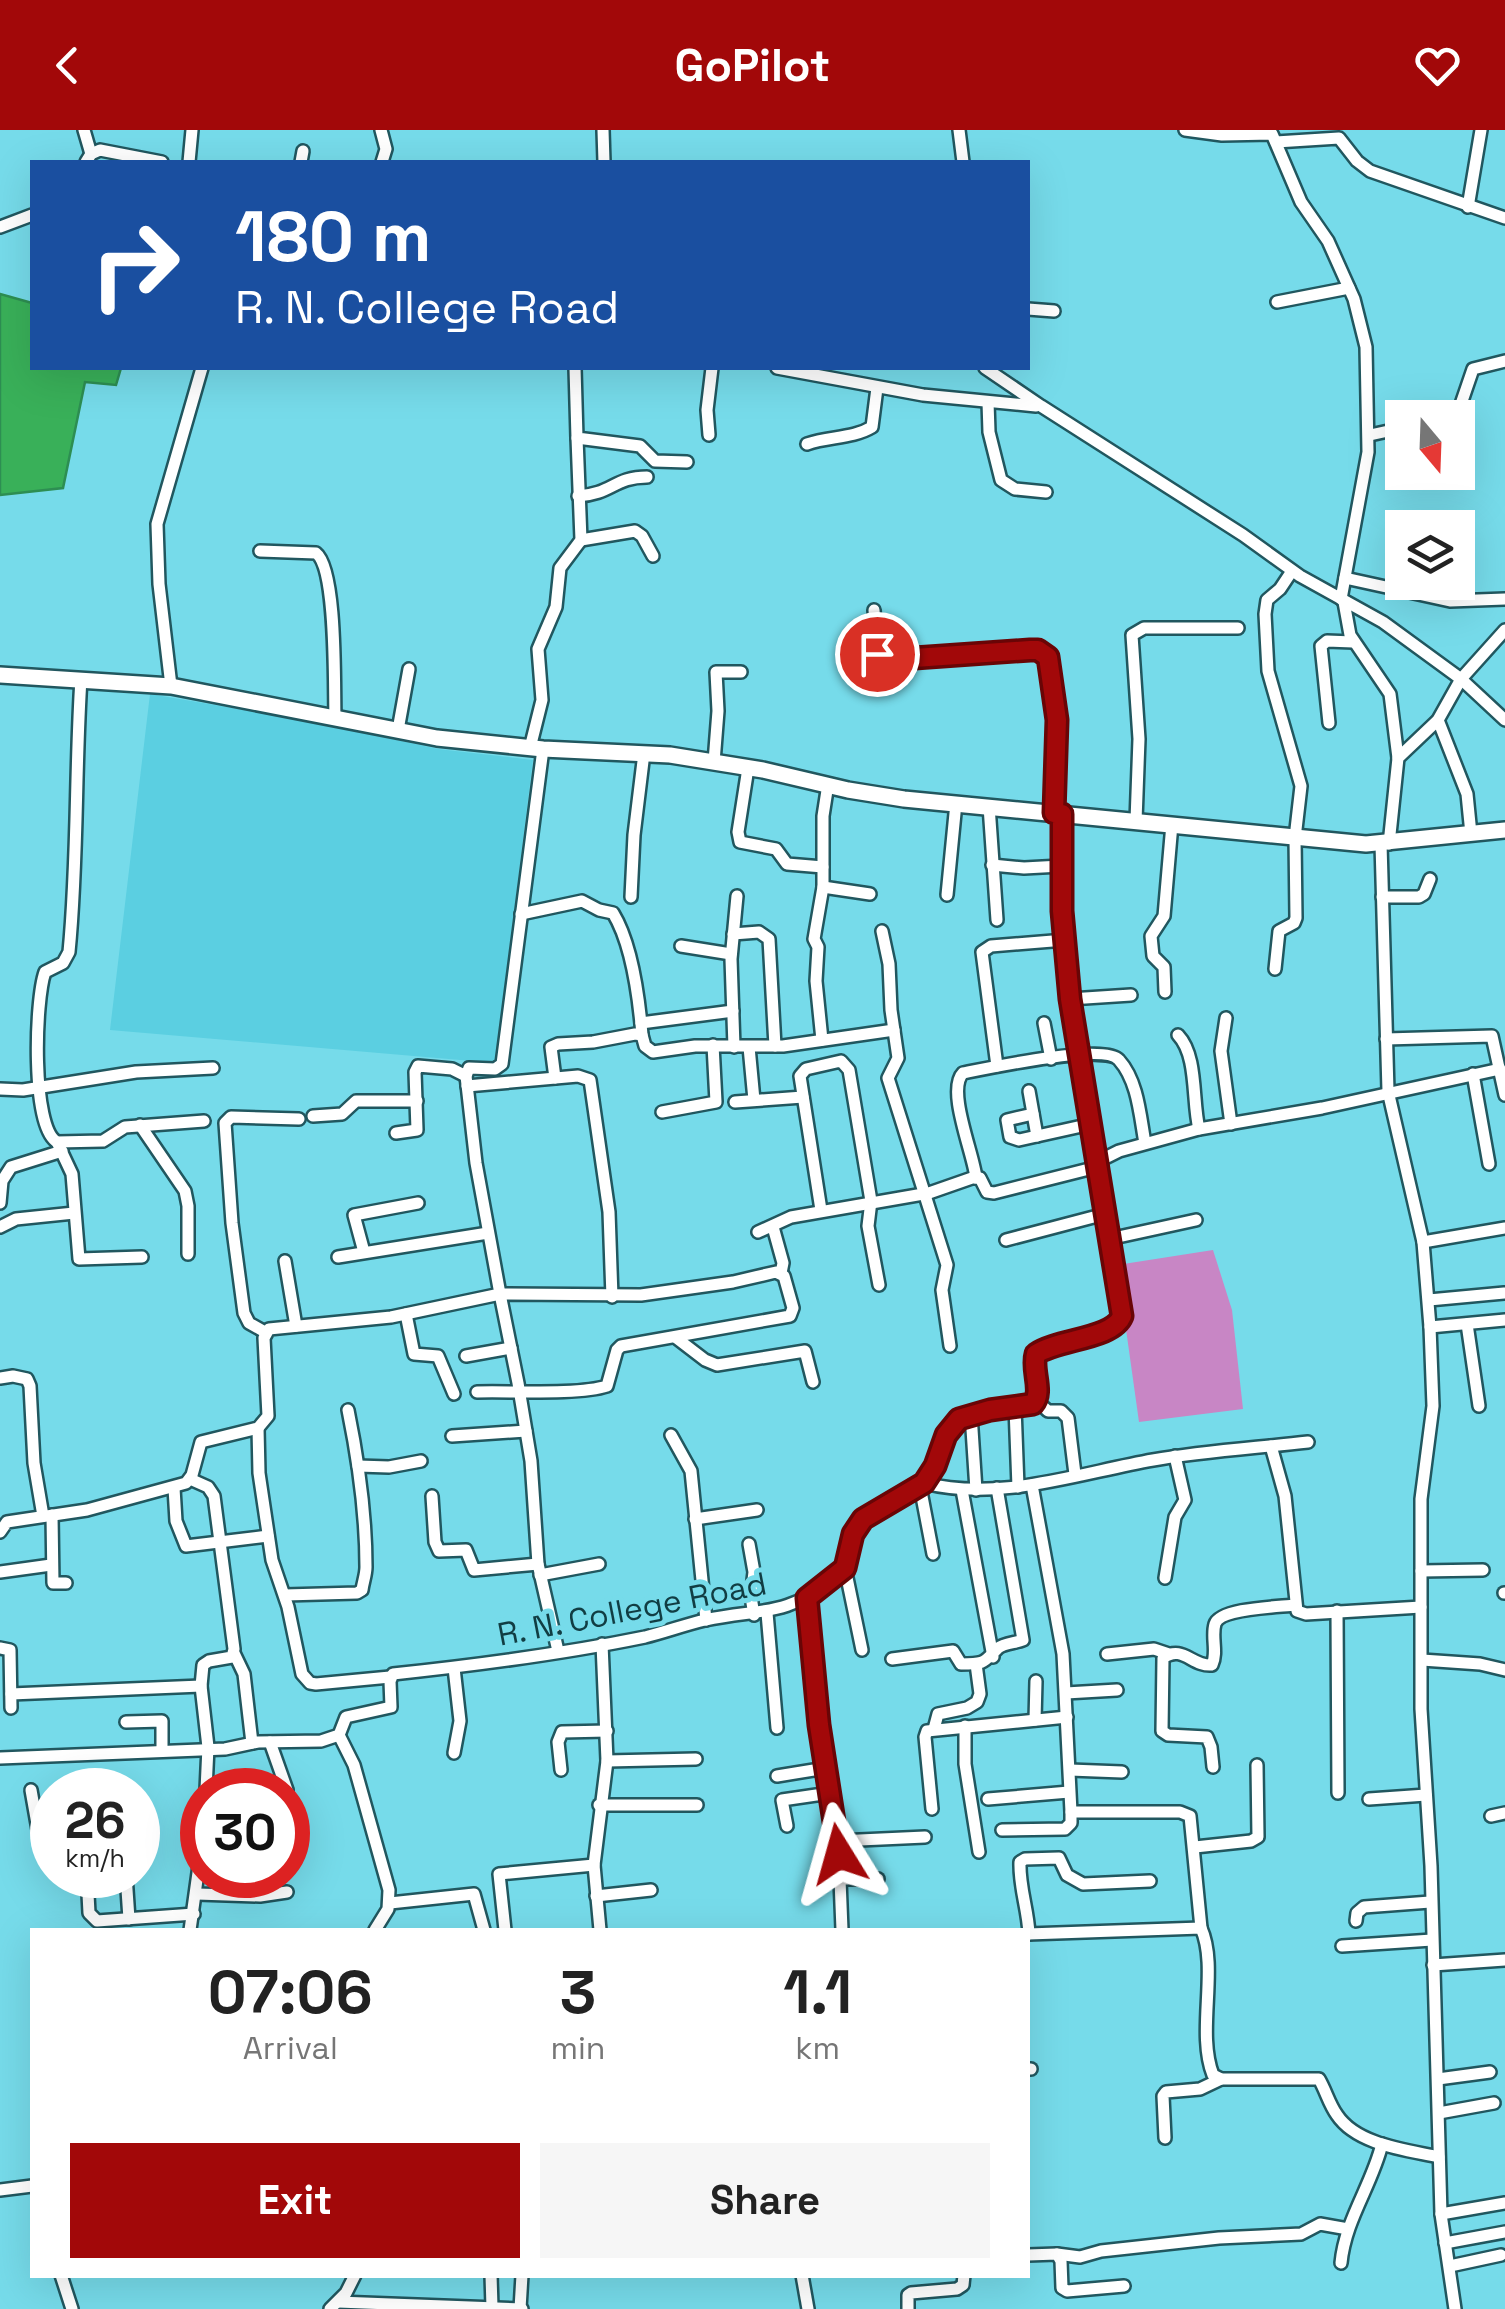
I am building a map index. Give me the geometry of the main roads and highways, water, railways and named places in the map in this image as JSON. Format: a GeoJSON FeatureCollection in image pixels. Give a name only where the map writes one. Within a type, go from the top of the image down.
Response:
{"type":"FeatureCollection","features":[{"type":"Feature","properties":{"kind":"main road"},"geometry":{"type":"LineString","coordinates":[[0,675],[171,686],[438,738],[714,762],[896,798],[1385,844],[1505,830]]}}]}
